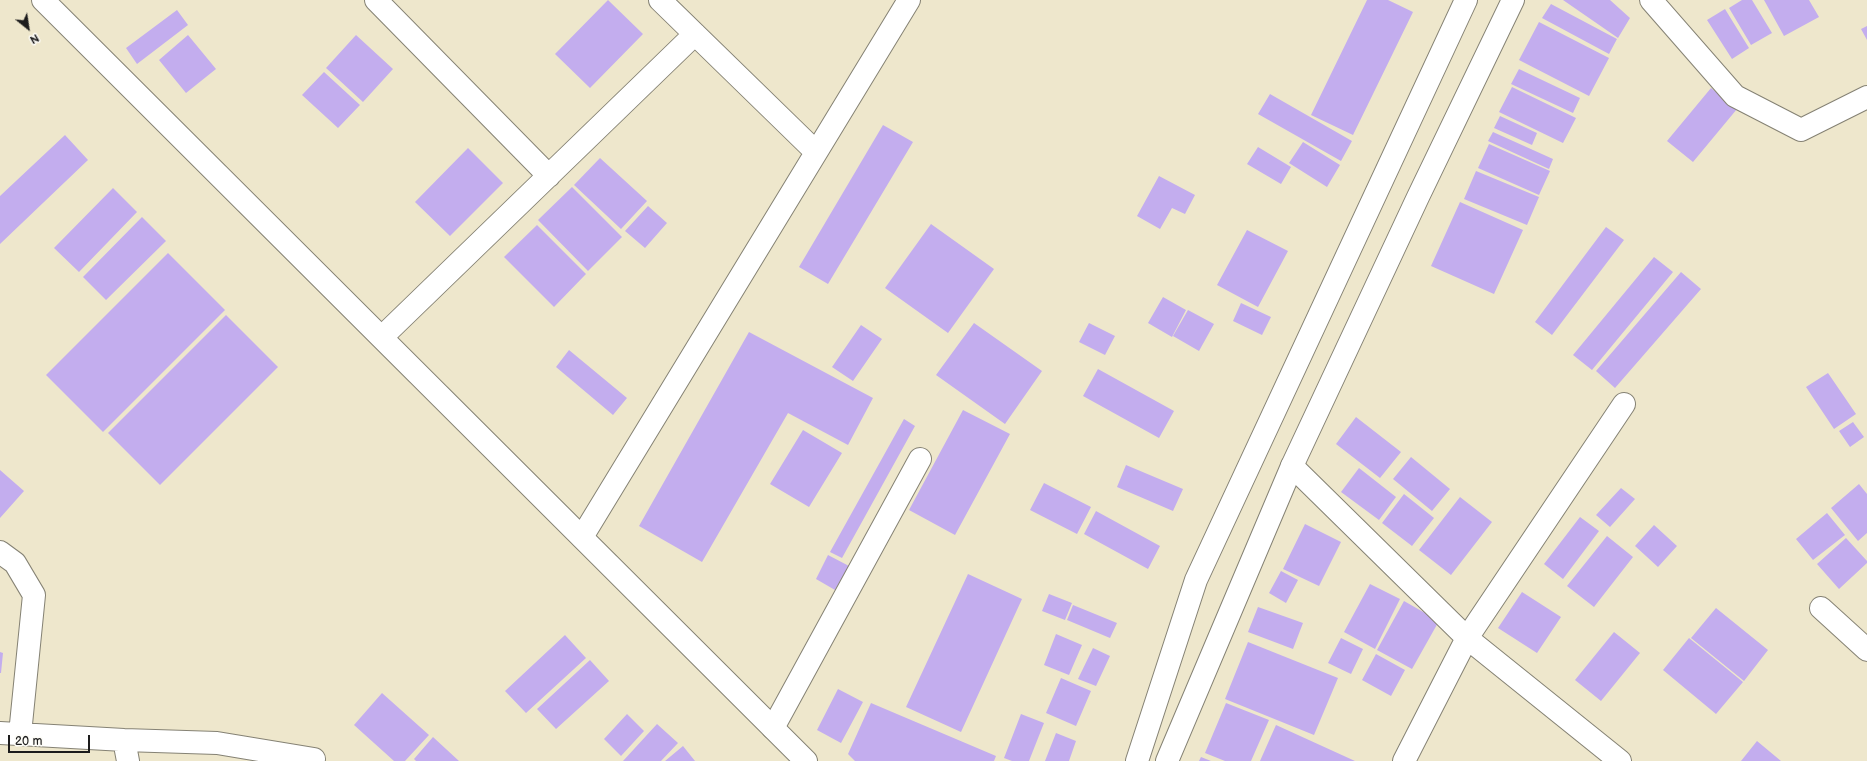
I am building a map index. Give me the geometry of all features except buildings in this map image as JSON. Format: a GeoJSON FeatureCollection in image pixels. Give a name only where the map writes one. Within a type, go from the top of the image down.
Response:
{"type":"FeatureCollection","features":[{"type":"Feature","properties":{"kind":"main road"},"geometry":{"type":"LineString","coordinates":[[43,0],[806,761]]}},
{"type":"Feature","properties":{"kind":"main road"},"geometry":{"type":"LineString","coordinates":[[376,0],[549,176]]}},
{"type":"Feature","properties":{"kind":"main road"},"geometry":{"type":"LineString","coordinates":[[660,0],[816,152]]}},
{"type":"Feature","properties":{"kind":"main road"},"geometry":{"type":"LineString","coordinates":[[582,537],[909,0]]}},
{"type":"Feature","properties":{"kind":"main road"},"geometry":{"type":"LineString","coordinates":[[1136,761],[1196,580],[1466,0]]}},
{"type":"Feature","properties":{"kind":"main road"},"geometry":{"type":"LineString","coordinates":[[1167,761],[1292,466],[1418,197],[1513,0]]}},
{"type":"Feature","properties":{"kind":"main road"},"geometry":{"type":"LineString","coordinates":[[1651,0],[1736,96],[1801,130],[1867,98]]}},
{"type":"Feature","properties":{"kind":"main road"},"geometry":{"type":"LineString","coordinates":[[382,337],[695,34]]}},
{"type":"Feature","properties":{"kind":"main road"},"geometry":{"type":"LineString","coordinates":[[1404,761],[1467,638],[1624,404]]}},
{"type":"Feature","properties":{"kind":"main road"},"geometry":{"type":"LineString","coordinates":[[773,728],[920,459]]}},
{"type":"Feature","properties":{"kind":"main road"},"geometry":{"type":"LineString","coordinates":[[1292,466],[1467,638],[1620,761]]}},
{"type":"Feature","properties":{"kind":"main road"},"geometry":{"type":"LineString","coordinates":[[0,552],[15,563],[34,595],[10,733],[126,751],[219,752],[316,760]]}},
{"type":"Feature","properties":{"kind":"main road"},"geometry":{"type":"LineString","coordinates":[[1821,608],[1867,650]]}}]}
